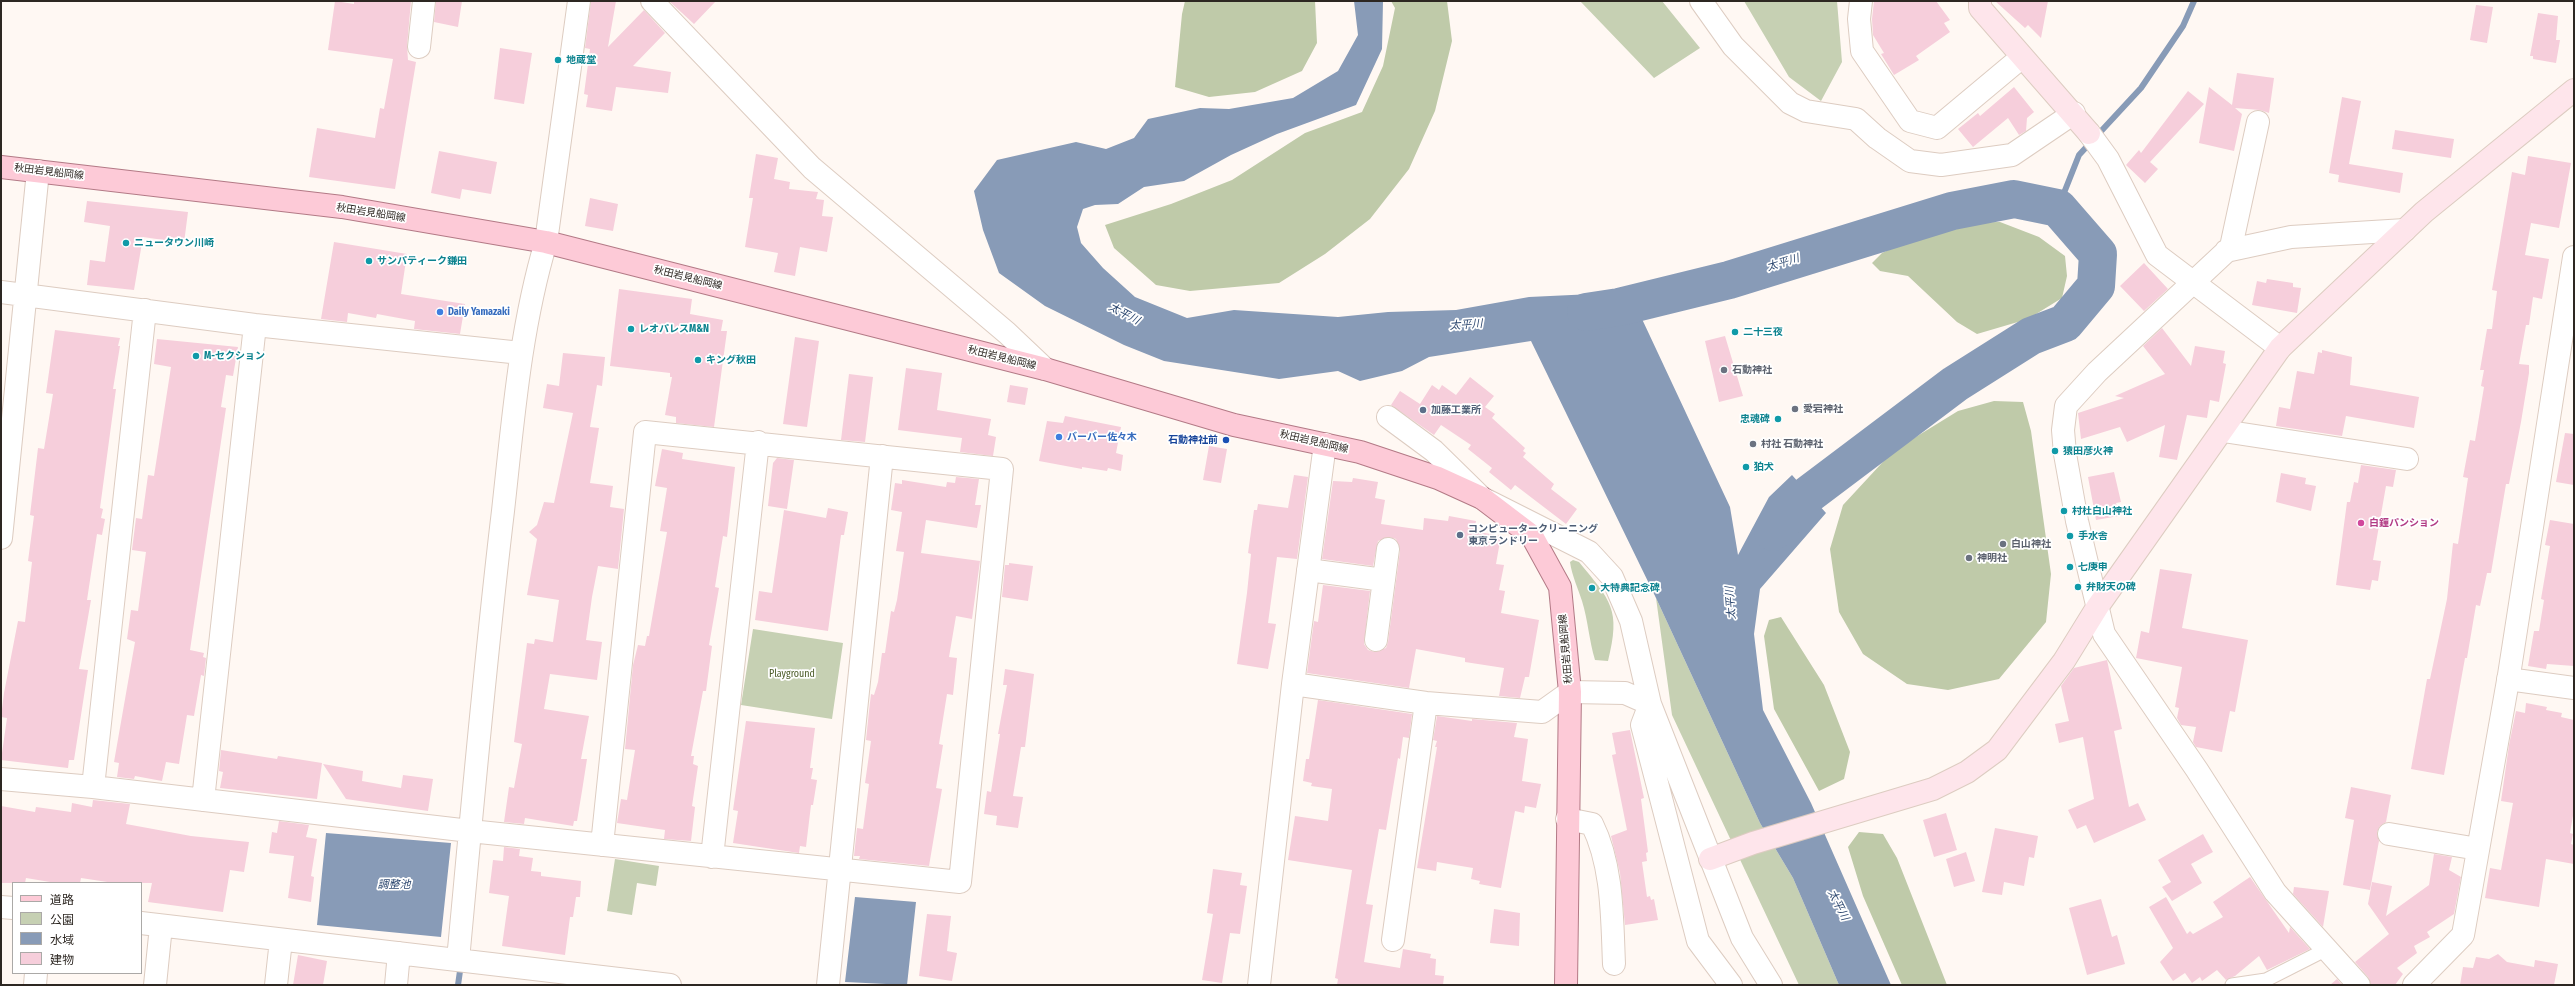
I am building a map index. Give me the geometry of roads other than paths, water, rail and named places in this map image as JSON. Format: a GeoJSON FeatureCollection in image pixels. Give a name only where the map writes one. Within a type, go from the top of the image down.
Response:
{"type":"FeatureCollection","features":[{"type":"Feature","properties":{"kind":"main road","name":"秋田岩見船岡線"},"geometry":{"type":"LineString","coordinates":[[1,167],[342,208],[546,242],[1045,369],[1234,425],[1360,452],[1438,478],[1482,498],[1532,536],[1560,587],[1570,692],[1567,819],[1566,985]]}},
{"type":"Feature","properties":{"kind":"street"},"geometry":{"type":"LineString","coordinates":[[418,47],[424,1]]}},
{"type":"Feature","properties":{"kind":"street"},"geometry":{"type":"LineString","coordinates":[[458,960],[493,593],[521,353],[537,273],[546,242],[579,1]]}},
{"type":"Feature","properties":{"kind":"street"},"geometry":{"type":"LineString","coordinates":[[652,1],[812,168],[1007,332],[1045,369]]}},
{"type":"Feature","properties":{"kind":"street"},"geometry":{"type":"LineString","coordinates":[[1701,1],[1733,46],[1790,103],[1806,111],[1856,119],[1877,138],[1910,161],[1941,166],[2012,155],[2074,113]]}},
{"type":"Feature","properties":{"kind":"street"},"geometry":{"type":"LineString","coordinates":[[1861,1],[1859,19],[1862,51],[1910,121],[1937,128],[2022,57]]}},
{"type":"Feature","properties":{"kind":"street"},"geometry":{"type":"LineString","coordinates":[[1980,1],[1980,8],[2022,57],[2074,113],[2108,159],[2157,255],[2280,348]]}},
{"type":"Feature","properties":{"kind":"street"},"geometry":{"type":"LineString","coordinates":[[1710,859],[1753,843],[1933,789],[1968,772],[1997,750],[2064,661],[2098,606],[2280,348],[2424,212],[2574,90]]}},
{"type":"Feature","properties":{"kind":"street"},"geometry":{"type":"LineString","coordinates":[[2258,122],[2231,246],[2194,283],[2097,372],[2066,406],[2063,430],[2068,470],[2080,536],[2104,634],[2197,770],[2275,892],[2359,985]]}},
{"type":"Feature","properties":{"kind":"street"},"geometry":{"type":"LineString","coordinates":[[1,538],[38,171]]}},
{"type":"Feature","properties":{"kind":"street"},"geometry":{"type":"LineString","coordinates":[[2226,252],[2291,237],[2405,230]]}},
{"type":"Feature","properties":{"kind":"street"},"geometry":{"type":"LineString","coordinates":[[2414,985],[2463,935],[2569,317],[2574,257]]}},
{"type":"Feature","properties":{"kind":"street"},"geometry":{"type":"LineString","coordinates":[[1,292],[26,294],[255,325],[521,353]]}},
{"type":"Feature","properties":{"kind":"street"},"geometry":{"type":"LineString","coordinates":[[93,787],[145,310]]}},
{"type":"Feature","properties":{"kind":"street"},"geometry":{"type":"LineString","coordinates":[[203,800],[255,325]]}},
{"type":"Feature","properties":{"kind":"street"},"geometry":{"type":"LineString","coordinates":[[1388,417],[1434,451],[1558,536]]}},
{"type":"Feature","properties":{"kind":"street"},"geometry":{"type":"LineString","coordinates":[[2222,431],[2407,459]]}},
{"type":"Feature","properties":{"kind":"street"},"geometry":{"type":"LineString","coordinates":[[1,779],[93,787],[470,831],[712,857],[960,882],[1002,469],[758,442],[645,432],[602,845]]}},
{"type":"Feature","properties":{"kind":"street"},"geometry":{"type":"LineString","coordinates":[[712,857],[758,442]]}},
{"type":"Feature","properties":{"kind":"street"},"geometry":{"type":"LineString","coordinates":[[1259,985],[1293,684],[1325,444]]}},
{"type":"Feature","properties":{"kind":"street"},"geometry":{"type":"LineString","coordinates":[[1434,451],[1482,498],[1589,552],[1612,577],[1631,621],[1650,704],[1710,859],[1742,938],[1771,985]]}},
{"type":"Feature","properties":{"kind":"street"},"geometry":{"type":"LineString","coordinates":[[828,985],[882,456]]}},
{"type":"Feature","properties":{"kind":"street"},"geometry":{"type":"LineString","coordinates":[[1376,640],[1388,549]]}},
{"type":"Feature","properties":{"kind":"street"},"geometry":{"type":"LineString","coordinates":[[1308,570],[1384,580]]}},
{"type":"Feature","properties":{"kind":"street"},"geometry":{"type":"LineString","coordinates":[[2508,678],[2574,688]]}},
{"type":"Feature","properties":{"kind":"street"},"geometry":{"type":"LineString","coordinates":[[1293,684],[1426,703],[1542,712],[1570,692],[1625,693],[1650,704]]}},
{"type":"Feature","properties":{"kind":"street"},"geometry":{"type":"LineString","coordinates":[[1393,940],[1426,703]]}},
{"type":"Feature","properties":{"kind":"street"},"geometry":{"type":"LineString","coordinates":[[1650,704],[1642,725],[1698,941],[1731,985]]}},
{"type":"Feature","properties":{"kind":"street"},"geometry":{"type":"LineString","coordinates":[[1567,819],[1592,824],[1600,839],[1612,903],[1614,964]]}},
{"type":"Feature","properties":{"kind":"street"},"geometry":{"type":"LineString","coordinates":[[2389,834],[2478,849]]}},
{"type":"Feature","properties":{"kind":"street"},"geometry":{"type":"LineString","coordinates":[[1,907],[12,908]]}},
{"type":"Feature","properties":{"kind":"street"},"geometry":{"type":"LineString","coordinates":[[155,985],[151,925],[458,960],[538,977],[660,984]]}},
{"type":"Feature","properties":{"kind":"street"},"geometry":{"type":"LineString","coordinates":[[276,985],[281,940]]}},
{"type":"Feature","properties":{"kind":"street"},"geometry":{"type":"LineString","coordinates":[[396,985],[400,953]]}},
{"type":"Feature","properties":{"kind":"street"},"geometry":{"type":"LineString","coordinates":[[35,985],[36,974]]}},
{"type":"Feature","properties":{"kind":"lane"},"geometry":{"type":"LineString","coordinates":[[2232,985],[2266,980],[2327,949]]}},
{"type":"Feature","properties":{"kind":"water"},"geometry":{"type":"Polygon","coordinates":[[[1354,1],[1383,1],[1382,49],[1356,105],[1277,134],[1231,155],[1184,181],[1144,187],[1118,204],[1095,205],[1083,209],[1077,227],[1081,243],[1103,268],[1135,297],[1187,318],[1234,310],[1338,317],[1388,312],[1456,310],[1529,297],[1635,292],[1642,319],[1730,507],[1738,555],[1769,497],[1792,475],[1826,513],[1760,589],[1754,634],[1763,710],[1811,803],[1891,985],[1839,985],[1793,878],[1760,823],[1656,598],[1531,341],[1429,357],[1402,371],[1360,381],[1338,371],[1279,379],[1164,361],[1124,345],[1045,306],[999,273],[983,230],[974,191],[997,160],[1076,142],[1106,149],[1134,138],[1148,119],[1200,108],[1229,109],[1293,98],[1338,71],[1358,35],[1354,1]]]}},
{"type":"Feature","properties":{"kind":"water","name":"調整池"},"geometry":{"type":"Polygon","coordinates":[[[326,833],[451,843],[441,937],[317,925],[326,833]]]}},
{"type":"Feature","properties":{"kind":"water"},"geometry":{"type":"Polygon","coordinates":[[[855,897],[916,902],[907,985],[845,982],[855,897]]]}},
{"type":"Feature","properties":{"kind":"waterway"},"geometry":{"type":"LineString","coordinates":[[2058,208],[2079,155],[2141,88],[2183,26],[2194,1]]}},
{"type":"Feature","properties":{"kind":"waterway","name":"太平川"},"geometry":{"type":"LineString","coordinates":[[1586,312],[1619,307],[1729,280],[1952,211],[2014,199],[2058,208],[2098,254],[2096,286],[2065,323],[2031,336],[1955,384],[1809,494],[1773,532]]}},
{"type":"Feature","properties":{"kind":"waterway"},"geometry":{"type":"LineString","coordinates":[[458,985],[460,971]]}},
{"type":"Feature","properties":{"kind":"place","name":"地蔵堂"},"geometry":{"type":"Point","coordinates":[558,60]}},
{"type":"Feature","properties":{"kind":"place","name":"ニュータウン川崎"},"geometry":{"type":"Point","coordinates":[126,243]}},
{"type":"Feature","properties":{"kind":"place","name":"サンパティーク鎌田"},"geometry":{"type":"Point","coordinates":[369,261]}},
{"type":"Feature","properties":{"kind":"place","name":"Daily Yamazaki"},"geometry":{"type":"Point","coordinates":[440,312]}},
{"type":"Feature","properties":{"kind":"place","name":"レオパレスM&N"},"geometry":{"type":"Point","coordinates":[631,329]}},
{"type":"Feature","properties":{"kind":"place","name":"二十三夜"},"geometry":{"type":"Point","coordinates":[1735,332]}},
{"type":"Feature","properties":{"kind":"place","name":"M-セクション"},"geometry":{"type":"Point","coordinates":[196,356]}},
{"type":"Feature","properties":{"kind":"place","name":"キング秋田"},"geometry":{"type":"Point","coordinates":[698,360]}},
{"type":"Feature","properties":{"kind":"place","name":"石動神社"},"geometry":{"type":"Point","coordinates":[1724,370]}},
{"type":"Feature","properties":{"kind":"place","name":"愛宕神社"},"geometry":{"type":"Point","coordinates":[1795,409]}},
{"type":"Feature","properties":{"kind":"place","name":"加藤工業所"},"geometry":{"type":"Point","coordinates":[1423,410]}},
{"type":"Feature","properties":{"kind":"place","name":"忠魂碑"},"geometry":{"type":"Point","coordinates":[1778,419]}},
{"type":"Feature","properties":{"kind":"place","name":"バーバー佐々木"},"geometry":{"type":"Point","coordinates":[1059,437]}},
{"type":"Feature","properties":{"kind":"place","name":"石動神社前"},"geometry":{"type":"Point","coordinates":[1226,440]}},
{"type":"Feature","properties":{"kind":"place","name":"村社 石動神社"},"geometry":{"type":"Point","coordinates":[1753,444]}},
{"type":"Feature","properties":{"kind":"place","name":"猿田彦火神"},"geometry":{"type":"Point","coordinates":[2055,451]}},
{"type":"Feature","properties":{"kind":"place","name":"狛犬"},"geometry":{"type":"Point","coordinates":[1746,467]}},
{"type":"Feature","properties":{"kind":"place","name":"村杜白山神社"},"geometry":{"type":"Point","coordinates":[2064,511]}},
{"type":"Feature","properties":{"kind":"place","name":"白鐘パンション"},"geometry":{"type":"Point","coordinates":[2361,523]}},
{"type":"Feature","properties":{"kind":"place","name":"コンピュータークリーニング 東京ランドリー"},"geometry":{"type":"Point","coordinates":[1460,535]}},
{"type":"Feature","properties":{"kind":"place","name":"手水舎"},"geometry":{"type":"Point","coordinates":[2070,536]}},
{"type":"Feature","properties":{"kind":"place","name":"白山神社"},"geometry":{"type":"Point","coordinates":[2003,544]}},
{"type":"Feature","properties":{"kind":"place","name":"神明社"},"geometry":{"type":"Point","coordinates":[1969,558]}},
{"type":"Feature","properties":{"kind":"place","name":"七庚申"},"geometry":{"type":"Point","coordinates":[2070,567]}},
{"type":"Feature","properties":{"kind":"place","name":"弁財天の碑"},"geometry":{"type":"Point","coordinates":[2078,587]}},
{"type":"Feature","properties":{"kind":"place","name":"大特典記念碑"},"geometry":{"type":"Point","coordinates":[1592,588]}},
{"type":"Feature","properties":{"kind":"park label","name":"Playground"},"geometry":{"type":"Point","coordinates":[792,674]}}]}
